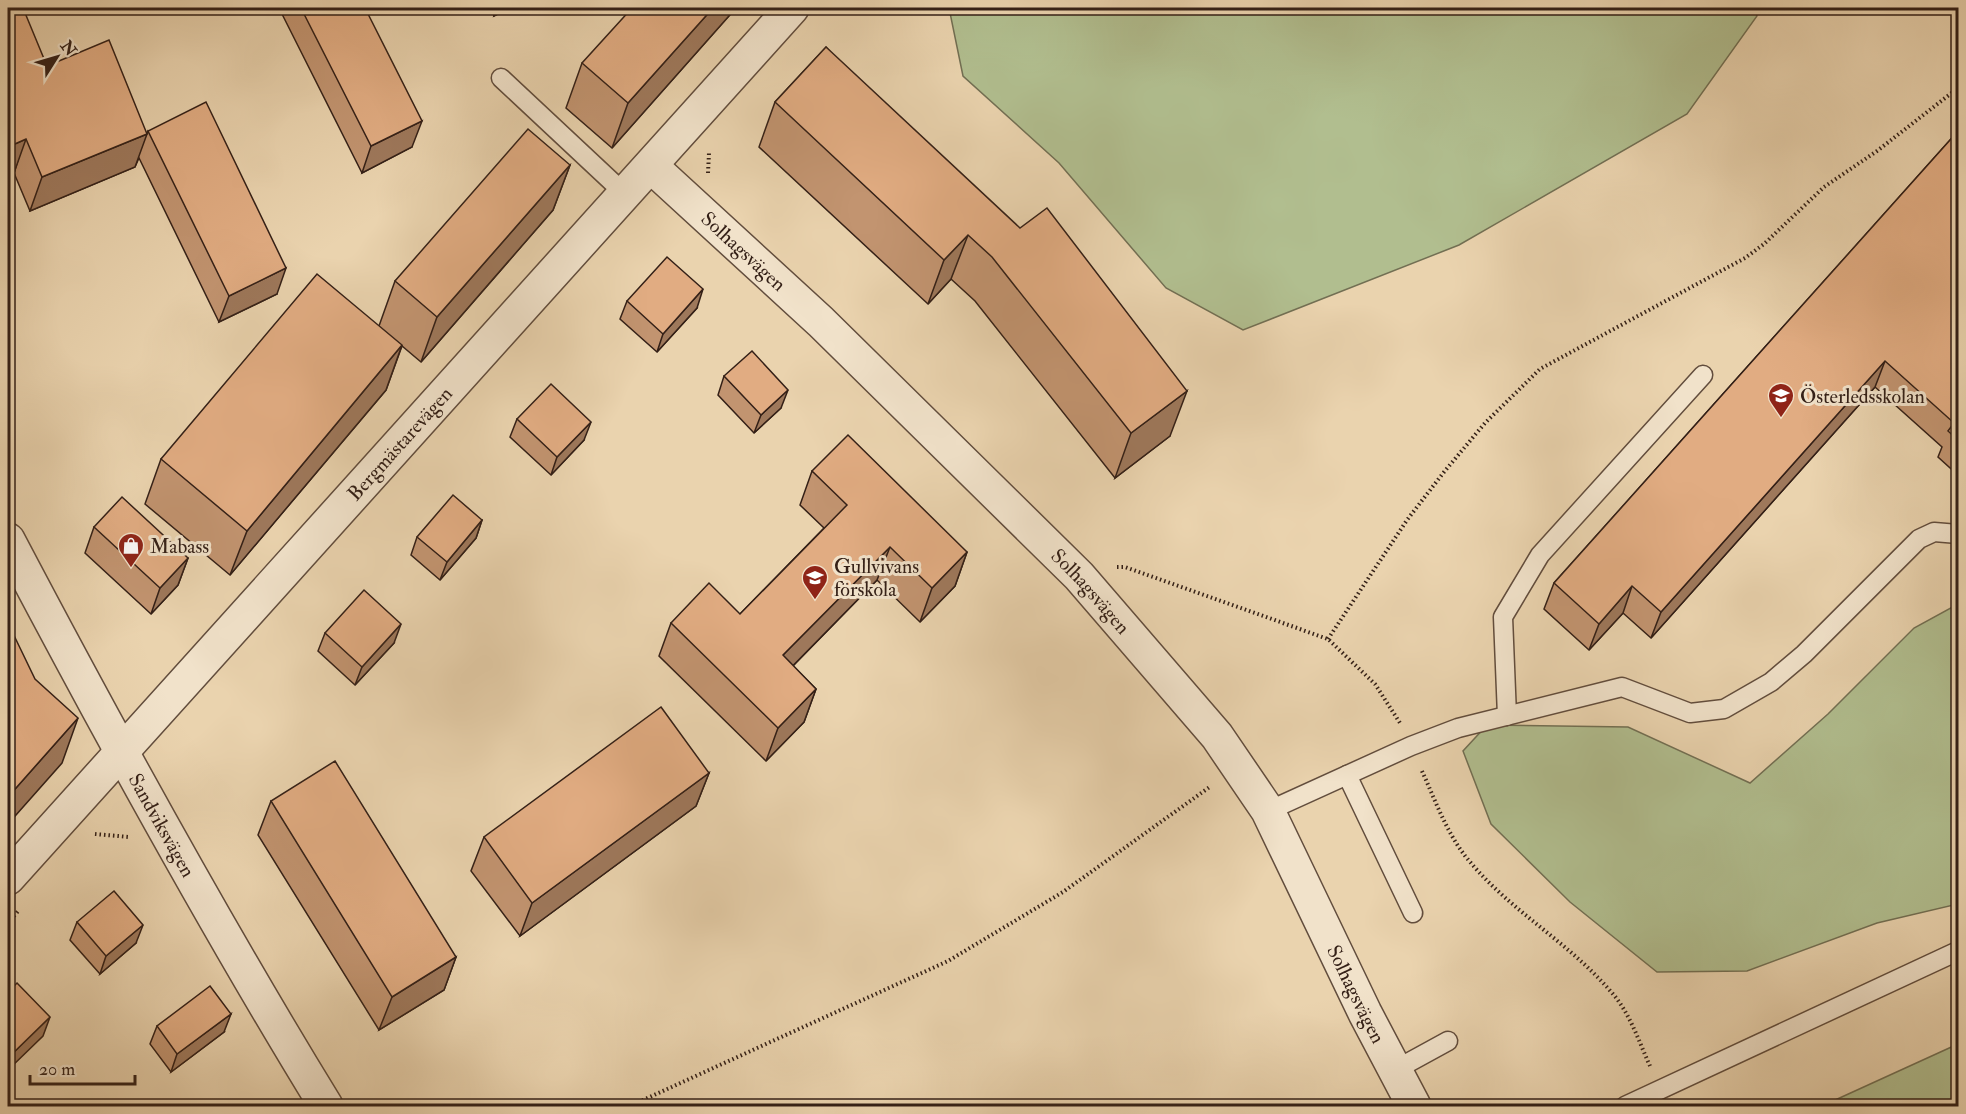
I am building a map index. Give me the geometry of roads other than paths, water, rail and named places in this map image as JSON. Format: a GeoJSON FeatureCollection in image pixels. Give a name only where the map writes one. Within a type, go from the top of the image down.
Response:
{"type":"FeatureCollection","features":[{"type":"Feature","properties":{"kind":"street","name":"Bergmästarevägen"},"geometry":{"type":"LineString","coordinates":[[8,878],[792,8]]}},
{"type":"Feature","properties":{"kind":"street","name":"Solhagsvägen"},"geometry":{"type":"LineString","coordinates":[[651,166],[821,322],[1079,576],[1217,736],[1268,811],[1414,1107]]}},
{"type":"Feature","properties":{"kind":"street","name":"Sandviksvägen"},"geometry":{"type":"LineString","coordinates":[[8,540],[120,752],[249,981],[326,1107]]}},
{"type":"Feature","properties":{"kind":"lane"},"geometry":{"type":"LineString","coordinates":[[501,78],[625,194]]}},
{"type":"Feature","properties":{"kind":"lane"},"geometry":{"type":"LineString","coordinates":[[1507,716],[1503,617],[1540,555],[1703,375]]}},
{"type":"Feature","properties":{"kind":"lane"},"geometry":{"type":"LineString","coordinates":[[1268,811],[1410,746],[1458,728],[1622,687],[1690,713],[1704,714],[1724,709],[1771,682],[1804,654],[1919,539],[1934,532],[1959,534]]}},
{"type":"Feature","properties":{"kind":"lane"},"geometry":{"type":"LineString","coordinates":[[1347,775],[1413,913]]}},
{"type":"Feature","properties":{"kind":"lane"},"geometry":{"type":"LineString","coordinates":[[1625,1107],[1959,951]]}},
{"type":"Feature","properties":{"kind":"lane"},"geometry":{"type":"LineString","coordinates":[[1395,1070],[1448,1041]]}},
{"type":"Feature","properties":{"kind":"place","name":"Österledsskolan"},"geometry":{"type":"Point","coordinates":[1781,419]}},
{"type":"Feature","properties":{"kind":"place","name":"Mabass"},"geometry":{"type":"Point","coordinates":[131,569]}},
{"type":"Feature","properties":{"kind":"place","name":"Gullvivans förskola"},"geometry":{"type":"Point","coordinates":[815,601]}}]}
